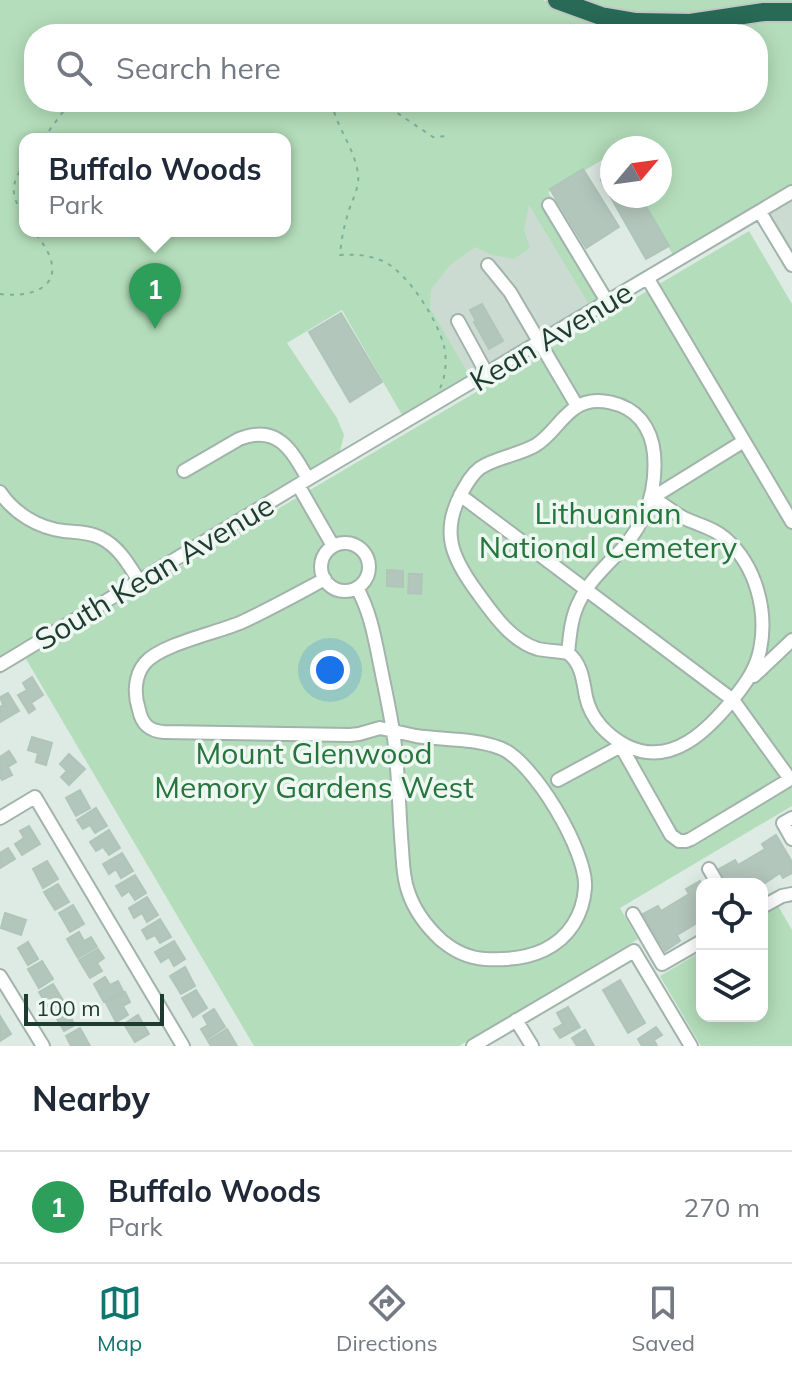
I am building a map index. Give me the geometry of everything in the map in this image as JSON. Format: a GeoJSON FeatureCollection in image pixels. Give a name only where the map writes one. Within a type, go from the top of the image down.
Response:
{"type":"FeatureCollection","features":[{"type":"Feature","properties":{"kind":"highway"},"geometry":{"type":"LineString","coordinates":[[557,0],[601,16],[636,22],[690,23],[764,12],[792,12]]}},
{"type":"Feature","properties":{"kind":"street","name":"Kean Avenue"},"geometry":{"type":"LineString","coordinates":[[303,482],[792,192]]}},
{"type":"Feature","properties":{"kind":"street"},"geometry":{"type":"LineString","coordinates":[[549,205],[608,303]]}},
{"type":"Feature","properties":{"kind":"street"},"geometry":{"type":"LineString","coordinates":[[760,212],[792,265]]}},
{"type":"Feature","properties":{"kind":"street"},"geometry":{"type":"LineString","coordinates":[[488,265],[510,292],[577,406]]}},
{"type":"Feature","properties":{"kind":"street"},"geometry":{"type":"LineString","coordinates":[[648,279],[792,522]]}},
{"type":"Feature","properties":{"kind":"street"},"geometry":{"type":"LineString","coordinates":[[458,321],[487,374]]}},
{"type":"Feature","properties":{"kind":"street"},"geometry":{"type":"LineString","coordinates":[[460,495],[585,590],[733,700],[791,778],[691,839],[679,841],[671,835],[619,744],[604,730],[590,709],[576,662],[568,653],[536,648],[516,637],[472,586],[455,553],[450,524],[460,495],[473,474],[548,437],[577,406],[588,401],[613,403],[642,421],[651,439],[654,451],[652,498],[632,535],[585,590],[572,620],[568,653]]}},
{"type":"Feature","properties":{"kind":"street"},"geometry":{"type":"LineString","coordinates":[[184,471],[248,435],[265,434],[281,441],[288,446],[333,546]]}},
{"type":"Feature","properties":{"kind":"street"},"geometry":{"type":"LineString","coordinates":[[652,498],[744,441]]}},
{"type":"Feature","properties":{"kind":"street","name":"South Kean Avenue"},"geometry":{"type":"LineString","coordinates":[[0,665],[303,482]]}},
{"type":"Feature","properties":{"kind":"street"},"geometry":{"type":"LineString","coordinates":[[0,492],[15,509],[34,522],[102,539],[116,549],[139,581]]}},
{"type":"Feature","properties":{"kind":"street"},"geometry":{"type":"LineString","coordinates":[[558,780],[619,744],[640,751],[666,751],[703,732],[745,684],[759,653],[763,615],[760,598],[742,560],[727,540],[652,498]]}},
{"type":"Feature","properties":{"kind":"street"},"geometry":{"type":"LineString","coordinates":[[354,545],[366,555],[369,571],[357,588],[336,589],[325,579],[322,561],[324,554],[333,546],[354,545]]}},
{"type":"Feature","properties":{"kind":"street"},"geometry":{"type":"LineString","coordinates":[[325,579],[240,623],[176,645],[151,658],[140,671],[136,689],[142,720],[149,729],[164,732],[350,735],[380,728],[393,730],[425,737],[499,747],[515,756],[530,771],[565,826],[585,875],[579,915],[573,926],[559,941],[538,953],[498,960],[467,956],[448,946],[423,921],[411,899],[404,880],[393,730],[371,620],[357,588]]}},
{"type":"Feature","properties":{"kind":"street"},"geometry":{"type":"LineString","coordinates":[[745,684],[792,640]]}},
{"type":"Feature","properties":{"kind":"street"},"geometry":{"type":"LineString","coordinates":[[0,818],[35,797],[183,1046]]}},
{"type":"Feature","properties":{"kind":"street"},"geometry":{"type":"LineString","coordinates":[[792,818],[783,823],[792,839]]}},
{"type":"Feature","properties":{"kind":"street"},"geometry":{"type":"LineString","coordinates":[[709,869],[714,878]]}},
{"type":"Feature","properties":{"kind":"street"},"geometry":{"type":"LineString","coordinates":[[768,904],[792,894]]}},
{"type":"Feature","properties":{"kind":"street"},"geometry":{"type":"LineString","coordinates":[[633,914],[662,964],[696,944]]}},
{"type":"Feature","properties":{"kind":"street"},"geometry":{"type":"LineString","coordinates":[[473,1046],[634,951],[691,1046]]}},
{"type":"Feature","properties":{"kind":"street"},"geometry":{"type":"LineString","coordinates":[[0,976],[43,1046]]}},
{"type":"Feature","properties":{"kind":"street"},"geometry":{"type":"LineString","coordinates":[[516,1020],[532,1046]]}},
{"type":"Feature","properties":{"kind":"path"},"geometry":{"type":"LineString","coordinates":[[47,133],[63,112]]}},
{"type":"Feature","properties":{"kind":"path"},"geometry":{"type":"LineString","coordinates":[[334,112],[349,141],[358,174],[340,255],[368,256],[384,261],[398,271],[416,292],[437,326],[446,362],[443,383],[431,407]]}},
{"type":"Feature","properties":{"kind":"path"},"geometry":{"type":"LineString","coordinates":[[396,112],[433,137],[447,136]]}},
{"type":"Feature","properties":{"kind":"path"},"geometry":{"type":"LineString","coordinates":[[19,172],[13,190],[19,206]]}},
{"type":"Feature","properties":{"kind":"path"},"geometry":{"type":"LineString","coordinates":[[0,294],[29,294],[50,279],[52,263],[38,237]]}},
{"type":"Feature","properties":{"kind":"shaded area"},"geometry":{"type":"Polygon","coordinates":[[[792,198],[792,252],[768,213],[792,198]]]}},
{"type":"Feature","properties":{"kind":"shaded area"},"geometry":{"type":"Polygon","coordinates":[[[529,203],[592,310],[473,381],[410,275],[529,203]]]}},
{"type":"Feature","properties":{"kind":"green space"},"geometry":{"type":"Polygon","coordinates":[[[0,0],[543,0],[580,15],[792,16],[792,191],[676,260],[645,208],[672,208],[672,136],[600,136],[600,161],[548,192],[611,299],[592,310],[529,205],[524,230],[530,248],[514,259],[492,255],[475,247],[449,266],[431,290],[430,308],[473,381],[406,422],[342,310],[287,343],[337,418],[344,435],[340,451],[345,458],[64,635],[749,231],[792,304],[792,806],[620,908],[638,939],[459,1046],[254,1046],[26,659],[0,674],[0,0]]]}},
{"type":"Feature","properties":{"kind":"green space"},"geometry":{"type":"Polygon","coordinates":[[[567,0],[792,0],[792,8],[645,18],[567,0]]]}},
{"type":"Feature","properties":{"kind":"green space"},"geometry":{"type":"Polygon","coordinates":[[[778,906],[792,930],[792,1046],[701,1046],[660,976],[696,955],[696,1022],[768,1022],[768,912],[778,906]]]}},
{"type":"Feature","properties":{"kind":"building"},"geometry":{"type":"Polygon","coordinates":[[[583,169],[600,196],[600,208],[607,208],[619,227],[586,248],[550,189],[583,169]]]}},
{"type":"Feature","properties":{"kind":"building"},"geometry":{"type":"Polygon","coordinates":[[[617,208],[647,208],[669,246],[646,259],[617,208]]]}},
{"type":"Feature","properties":{"kind":"building"},"geometry":{"type":"Polygon","coordinates":[[[482,304],[503,341],[489,349],[470,310],[482,304]]]}},
{"type":"Feature","properties":{"kind":"building"},"geometry":{"type":"Polygon","coordinates":[[[341,313],[382,382],[350,402],[309,332],[341,313]]]}},
{"type":"Feature","properties":{"kind":"building"},"geometry":{"type":"Polygon","coordinates":[[[387,570],[403,571],[403,587],[387,586],[387,570]]]}},
{"type":"Feature","properties":{"kind":"building"},"geometry":{"type":"Polygon","coordinates":[[[409,574],[422,574],[421,594],[408,593],[409,574]]]}},
{"type":"Feature","properties":{"kind":"building"},"geometry":{"type":"Polygon","coordinates":[[[32,677],[43,695],[31,703],[35,709],[29,713],[18,695],[27,690],[23,683],[32,677]]]}},
{"type":"Feature","properties":{"kind":"building"},"geometry":{"type":"Polygon","coordinates":[[[8,693],[19,711],[0,722],[0,707],[3,705],[0,697],[8,693]]]}},
{"type":"Feature","properties":{"kind":"building"},"geometry":{"type":"Polygon","coordinates":[[[32,737],[52,743],[46,765],[36,762],[38,753],[28,750],[32,737]]]}},
{"type":"Feature","properties":{"kind":"building"},"geometry":{"type":"Polygon","coordinates":[[[9,751],[16,762],[8,767],[12,775],[2,780],[0,757],[9,751]]]}},
{"type":"Feature","properties":{"kind":"building"},"geometry":{"type":"Polygon","coordinates":[[[69,754],[85,769],[69,785],[61,777],[67,771],[60,764],[69,754]]]}},
{"type":"Feature","properties":{"kind":"building"},"geometry":{"type":"Polygon","coordinates":[[[80,790],[90,808],[76,816],[66,798],[80,790]]]}},
{"type":"Feature","properties":{"kind":"building"},"geometry":{"type":"Polygon","coordinates":[[[96,808],[107,826],[95,833],[90,825],[83,829],[77,820],[96,808]]]}},
{"type":"Feature","properties":{"kind":"building"},"geometry":{"type":"Polygon","coordinates":[[[29,826],[40,844],[22,855],[15,844],[24,838],[20,831],[29,826]]]}},
{"type":"Feature","properties":{"kind":"building"},"geometry":{"type":"Polygon","coordinates":[[[109,830],[120,848],[109,855],[103,847],[96,851],[90,842],[109,830]]]}},
{"type":"Feature","properties":{"kind":"building"},"geometry":{"type":"Polygon","coordinates":[[[776,835],[792,862],[792,873],[783,878],[780,873],[768,881],[768,878],[724,878],[719,869],[735,860],[738,865],[765,849],[762,844],[776,835]]]}},
{"type":"Feature","properties":{"kind":"building"},"geometry":{"type":"Polygon","coordinates":[[[8,848],[15,859],[0,868],[0,853],[8,848]]]}},
{"type":"Feature","properties":{"kind":"building"},"geometry":{"type":"Polygon","coordinates":[[[122,853],[133,871],[121,878],[116,869],[109,874],[103,864],[122,853]]]}},
{"type":"Feature","properties":{"kind":"building"},"geometry":{"type":"Polygon","coordinates":[[[47,861],[58,879],[43,888],[33,869],[47,861]]]}},
{"type":"Feature","properties":{"kind":"building"},"geometry":{"type":"Polygon","coordinates":[[[135,875],[146,893],[135,900],[129,891],[122,896],[116,886],[135,875]]]}},
{"type":"Feature","properties":{"kind":"building"},"geometry":{"type":"Polygon","coordinates":[[[696,883],[696,924],[677,935],[680,941],[665,951],[643,914],[658,906],[661,911],[689,894],[686,889],[696,883]]]}},
{"type":"Feature","properties":{"kind":"building"},"geometry":{"type":"Polygon","coordinates":[[[58,884],[69,902],[55,910],[44,892],[58,884]]]}},
{"type":"Feature","properties":{"kind":"building"},"geometry":{"type":"Polygon","coordinates":[[[147,897],[158,915],[147,922],[142,913],[134,918],[129,908],[147,897]]]}},
{"type":"Feature","properties":{"kind":"building"},"geometry":{"type":"Polygon","coordinates":[[[73,905],[84,924],[70,932],[59,913],[73,905]]]}},
{"type":"Feature","properties":{"kind":"building"},"geometry":{"type":"Polygon","coordinates":[[[5,913],[26,920],[21,935],[1,928],[5,913]]]}},
{"type":"Feature","properties":{"kind":"building"},"geometry":{"type":"Polygon","coordinates":[[[160,919],[171,937],[160,943],[155,935],[147,939],[142,930],[160,919]]]}},
{"type":"Feature","properties":{"kind":"building"},"geometry":{"type":"Polygon","coordinates":[[[79,932],[84,941],[91,937],[97,947],[78,958],[67,939],[79,932]]]}},
{"type":"Feature","properties":{"kind":"building"},"geometry":{"type":"Polygon","coordinates":[[[174,941],[185,959],[174,966],[169,957],[161,962],[155,952],[174,941]]]}},
{"type":"Feature","properties":{"kind":"building"},"geometry":{"type":"Polygon","coordinates":[[[28,942],[38,959],[28,965],[18,948],[28,942]]]}},
{"type":"Feature","properties":{"kind":"building"},"geometry":{"type":"Polygon","coordinates":[[[98,949],[104,958],[97,963],[102,971],[90,978],[79,960],[98,949]]]}},
{"type":"Feature","properties":{"kind":"building"},"geometry":{"type":"Polygon","coordinates":[[[42,961],[53,979],[39,988],[28,969],[42,961]]]}},
{"type":"Feature","properties":{"kind":"building"},"geometry":{"type":"Polygon","coordinates":[[[185,967],[195,986],[181,994],[170,976],[185,967]]]}},
{"type":"Feature","properties":{"kind":"building"},"geometry":{"type":"Polygon","coordinates":[[[105,977],[110,985],[118,981],[123,991],[104,1002],[94,984],[105,977]]]}},
{"type":"Feature","properties":{"kind":"building"},"geometry":{"type":"Polygon","coordinates":[[[620,980],[645,1023],[628,1033],[603,990],[620,980]]]}},
{"type":"Feature","properties":{"kind":"building"},"geometry":{"type":"Polygon","coordinates":[[[53,984],[64,1002],[50,1010],[39,992],[53,984]]]}},
{"type":"Feature","properties":{"kind":"building"},"geometry":{"type":"Polygon","coordinates":[[[196,990],[207,1008],[193,1017],[182,998],[196,990]]]}},
{"type":"Feature","properties":{"kind":"building"},"geometry":{"type":"Polygon","coordinates":[[[125,992],[130,1002],[123,1006],[128,1015],[116,1022],[106,1003],[125,992]]]}},
{"type":"Feature","properties":{"kind":"building"},"geometry":{"type":"Polygon","coordinates":[[[568,1007],[580,1027],[560,1038],[554,1029],[563,1024],[557,1013],[568,1007]]]}},
{"type":"Feature","properties":{"kind":"building"},"geometry":{"type":"Polygon","coordinates":[[[65,1008],[75,1025],[64,1031],[54,1014],[65,1008]]]}},
{"type":"Feature","properties":{"kind":"building"},"geometry":{"type":"Polygon","coordinates":[[[214,1009],[225,1027],[207,1039],[201,1029],[208,1025],[203,1016],[214,1009]]]}},
{"type":"Feature","properties":{"kind":"building"},"geometry":{"type":"Polygon","coordinates":[[[138,1015],[149,1034],[135,1042],[124,1024],[138,1015]]]}},
{"type":"Feature","properties":{"kind":"building"},"geometry":{"type":"Polygon","coordinates":[[[0,1016],[11,1034],[0,1041],[0,1016]]]}},
{"type":"Feature","properties":{"kind":"building"},"geometry":{"type":"Polygon","coordinates":[[[656,1027],[662,1035],[654,1040],[657,1046],[642,1046],[638,1039],[656,1027]]]}},
{"type":"Feature","properties":{"kind":"building"},"geometry":{"type":"Polygon","coordinates":[[[80,1028],[90,1046],[71,1046],[66,1036],[80,1028]]]}},
{"type":"Feature","properties":{"kind":"building"},"geometry":{"type":"Polygon","coordinates":[[[227,1029],[237,1046],[211,1046],[208,1041],[227,1029]]]}},
{"type":"Feature","properties":{"kind":"building"},"geometry":{"type":"Polygon","coordinates":[[[585,1030],[594,1046],[577,1046],[572,1038],[585,1030]]]}},
{"type":"Feature","properties":{"kind":"place","name":"Buffalo Woods"},"geometry":{"type":"Point","coordinates":[155,329]}},
{"type":"Feature","properties":{"kind":"park label","name":"Lithuanian National Cemetery"},"geometry":{"type":"Point","coordinates":[608,530]}},
{"type":"Feature","properties":{"kind":"park label","name":"Mount Glenwood Memory Gardens West"},"geometry":{"type":"Point","coordinates":[314,770]}}]}
